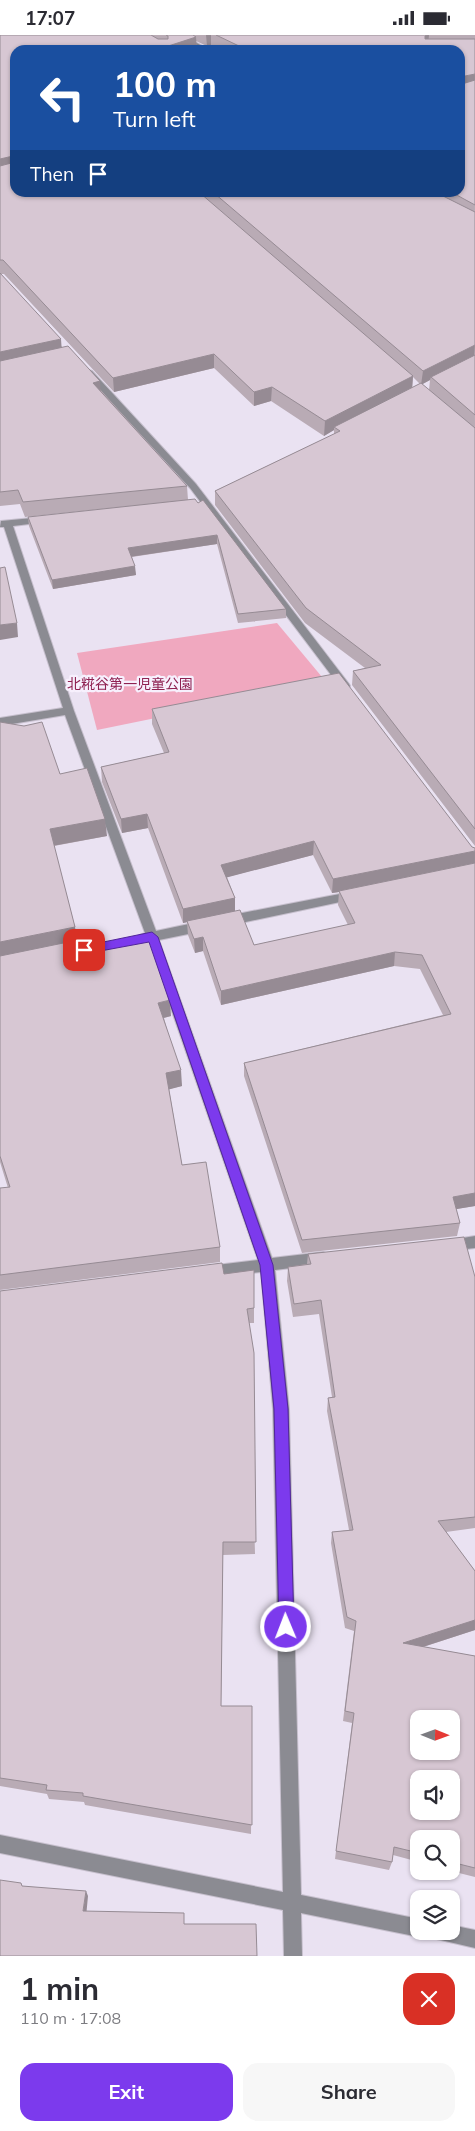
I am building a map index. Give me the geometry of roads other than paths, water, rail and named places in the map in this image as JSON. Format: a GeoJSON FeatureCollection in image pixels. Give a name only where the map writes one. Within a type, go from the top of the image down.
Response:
{"type":"FeatureCollection","features":[{"type":"Feature","properties":{"kind":"street"},"geometry":{"type":"LineString","coordinates":[[178,35],[197,45]]}},
{"type":"Feature","properties":{"kind":"street"},"geometry":{"type":"LineString","coordinates":[[83,366],[183,475],[210,501],[350,693]]}},
{"type":"Feature","properties":{"kind":"street"},"geometry":{"type":"LineString","coordinates":[[193,505],[210,501]]}},
{"type":"Feature","properties":{"kind":"street"},"geometry":{"type":"LineString","coordinates":[[50,519],[4,524],[152,937],[266,1265],[281,1409],[293,1956]]}},
{"type":"Feature","properties":{"kind":"street"},"geometry":{"type":"LineString","coordinates":[[0,722],[70,711]]}},
{"type":"Feature","properties":{"kind":"street"},"geometry":{"type":"LineString","coordinates":[[135,940],[367,893]]}},
{"type":"Feature","properties":{"kind":"street"},"geometry":{"type":"LineString","coordinates":[[437,1246],[475,1242]]}},
{"type":"Feature","properties":{"kind":"street"},"geometry":{"type":"LineString","coordinates":[[192,1274],[334,1257]]}},
{"type":"Feature","properties":{"kind":"street"},"geometry":{"type":"LineString","coordinates":[[0,1844],[410,1926]]}},
{"type":"Feature","properties":{"kind":"street"},"geometry":{"type":"LineString","coordinates":[[460,1936],[475,1939]]}},
{"type":"Feature","properties":{"kind":"park label","name":"北糀谷第一児童公園"},"geometry":{"type":"Point","coordinates":[130,684]}}]}
